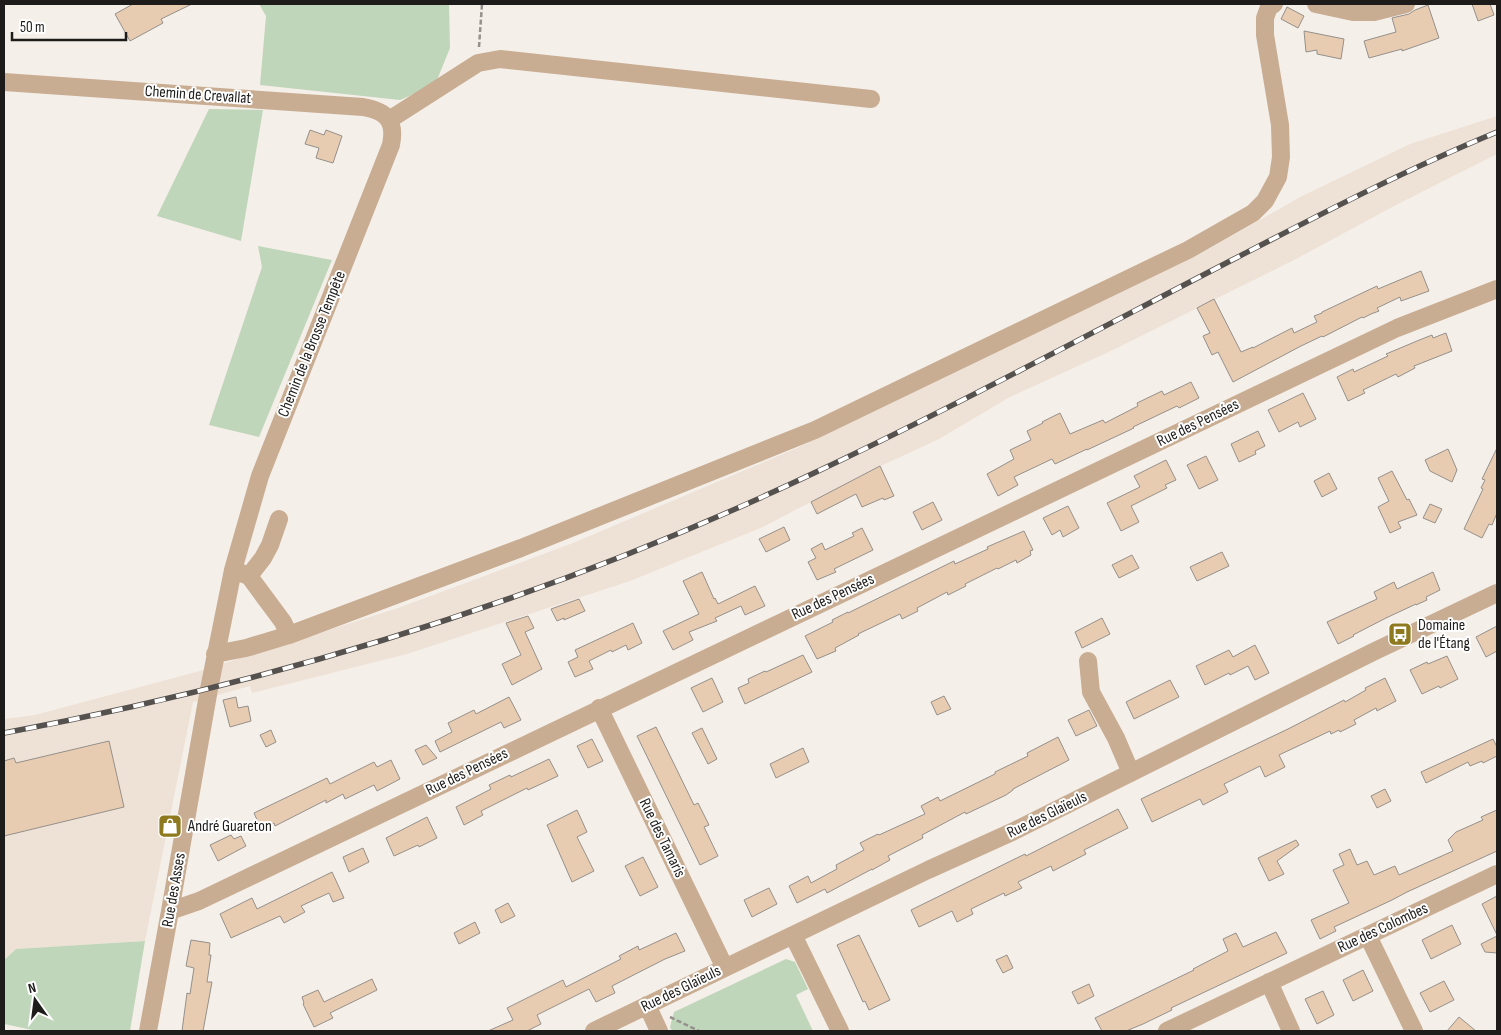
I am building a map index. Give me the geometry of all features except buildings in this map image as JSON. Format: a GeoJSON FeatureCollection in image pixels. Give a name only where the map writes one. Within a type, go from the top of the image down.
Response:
{"type":"FeatureCollection","features":[{"type":"Feature","properties":{"kind":"street"},"geometry":{"type":"LineString","coordinates":[[279,520],[263,558],[241,573],[216,654],[246,648],[289,635],[521,548],[815,430],[1188,250],[1253,213],[1265,202],[1278,176],[1282,157],[1280,125],[1265,35],[1265,18],[1269,7],[1274,4]]}},
{"type":"Feature","properties":{"kind":"street"},"geometry":{"type":"LineString","coordinates":[[1316,4],[1353,12],[1374,12],[1406,4]]}},
{"type":"Feature","properties":{"kind":"street"},"geometry":{"type":"LineString","coordinates":[[389,120],[478,63],[500,60],[871,99]]}},
{"type":"Feature","properties":{"kind":"street","name":"Chemin de Crevallat"},"geometry":{"type":"LineString","coordinates":[[4,82],[363,107],[376,109],[382,112],[389,120]]}},
{"type":"Feature","properties":{"kind":"street","name":"Chemin de la Brosse Tempête"},"geometry":{"type":"LineString","coordinates":[[241,573],[260,476],[391,145],[393,134],[389,120]]}},
{"type":"Feature","properties":{"kind":"street","name":"Rue des Pensées"},"geometry":{"type":"LineString","coordinates":[[170,911],[199,901],[599,708],[1397,328],[1497,289]]}},
{"type":"Feature","properties":{"kind":"street"},"geometry":{"type":"LineString","coordinates":[[241,573],[283,622],[289,635]]}},
{"type":"Feature","properties":{"kind":"street","name":"Rue des Glaïeuls"},"geometry":{"type":"LineString","coordinates":[[594,1031],[928,870],[1012,832],[1373,652],[1497,593]]}},
{"type":"Feature","properties":{"kind":"street","name":"Rue des Asses"},"geometry":{"type":"LineString","coordinates":[[148,1031],[208,689],[216,654]]}},
{"type":"Feature","properties":{"kind":"street"},"geometry":{"type":"LineString","coordinates":[[1088,661],[1091,692],[1116,738],[1131,773]]}},
{"type":"Feature","properties":{"kind":"street","name":"Rue des Tamaris"},"geometry":{"type":"LineString","coordinates":[[599,708],[725,968]]}},
{"type":"Feature","properties":{"kind":"street","name":"Rue des Colombes"},"geometry":{"type":"LineString","coordinates":[[1167,1031],[1497,874]]}},
{"type":"Feature","properties":{"kind":"street"},"geometry":{"type":"LineString","coordinates":[[793,935],[840,1031]]}},
{"type":"Feature","properties":{"kind":"street"},"geometry":{"type":"LineString","coordinates":[[1368,936],[1414,1031]]}},
{"type":"Feature","properties":{"kind":"street"},"geometry":{"type":"LineString","coordinates":[[1269,982],[1291,1031]]}},
{"type":"Feature","properties":{"kind":"street"},"geometry":{"type":"LineString","coordinates":[[647,1005],[660,1031]]}},
{"type":"Feature","properties":{"kind":"path"},"geometry":{"type":"LineString","coordinates":[[478,63],[482,4]]}},
{"type":"Feature","properties":{"kind":"path"},"geometry":{"type":"LineString","coordinates":[[666,1015],[699,1031]]}},
{"type":"Feature","properties":{"kind":"shaded area"},"geometry":{"type":"Polygon","coordinates":[[[1497,116],[1497,154],[1396,205],[1296,259],[1113,350],[1010,397],[939,439],[868,472],[763,527],[630,581],[407,654],[252,693],[250,686],[193,702],[145,941],[16,949],[4,960],[4,719],[35,715],[200,671],[398,608],[573,543],[797,448],[1200,254],[1302,196],[1410,144],[1497,116]]]}},
{"type":"Feature","properties":{"kind":"green space"},"geometry":{"type":"Polygon","coordinates":[[[259,4],[449,4],[450,48],[435,85],[400,100],[260,85],[266,16],[259,4]]]}},
{"type":"Feature","properties":{"kind":"green space"},"geometry":{"type":"Polygon","coordinates":[[[209,109],[263,110],[241,241],[157,216],[209,109]]]}},
{"type":"Feature","properties":{"kind":"green space"},"geometry":{"type":"Polygon","coordinates":[[[258,246],[332,260],[259,437],[209,425],[262,267],[258,246]]]}},
{"type":"Feature","properties":{"kind":"green space"},"geometry":{"type":"Polygon","coordinates":[[[145,941],[130,1031],[37,1031],[4,1024],[4,960],[16,949],[145,941]]]}},
{"type":"Feature","properties":{"kind":"green space"},"geometry":{"type":"Polygon","coordinates":[[[786,959],[795,962],[808,989],[796,995],[813,1031],[672,1031],[670,1027],[674,1012],[786,959]]]}},
{"type":"Feature","properties":{"kind":"railway"},"geometry":{"type":"LineString","coordinates":[[4,733],[212,688],[315,660],[417,629],[518,595],[618,558],[717,517],[867,448],[1332,209],[1430,161],[1497,132]]}},
{"type":"Feature","properties":{"kind":"place","name":"Domaine de l'Étang"},"geometry":{"type":"Point","coordinates":[1400,634]}},
{"type":"Feature","properties":{"kind":"place","name":"André Guareton"},"geometry":{"type":"Point","coordinates":[170,826]}}]}
